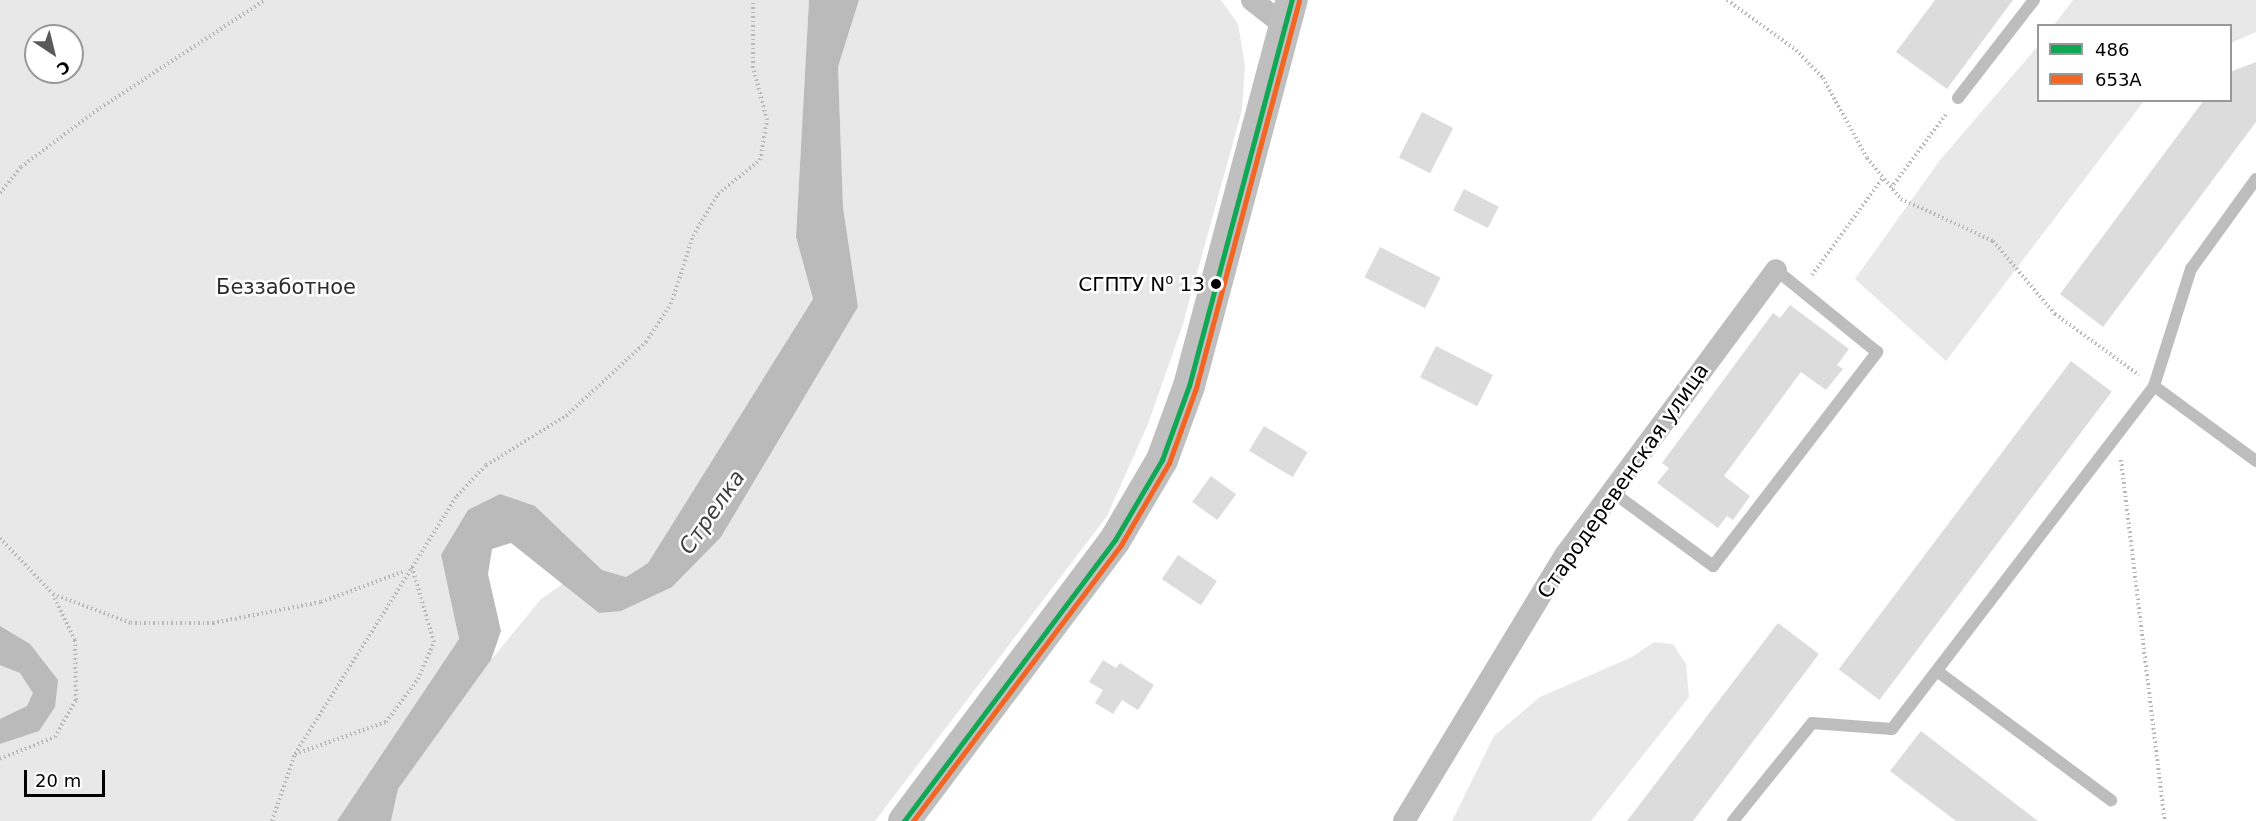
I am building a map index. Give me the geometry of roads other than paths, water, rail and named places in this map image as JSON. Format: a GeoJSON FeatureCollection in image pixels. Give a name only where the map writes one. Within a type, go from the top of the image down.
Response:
{"type":"FeatureCollection","features":[{"type":"Feature","properties":{"kind":"main road"},"geometry":{"type":"LineString","coordinates":[[910,819],[1114,540],[1162,460],[1189,386],[1289,13]]}},
{"type":"Feature","properties":{"kind":"street"},"geometry":{"type":"LineString","coordinates":[[1252,0],[1289,13]]}},
{"type":"Feature","properties":{"kind":"street","name":"Стародеревенская улица"},"geometry":{"type":"LineString","coordinates":[[1404,821],[1566,554],[1776,270]]}},
{"type":"Feature","properties":{"kind":"lane"},"geometry":{"type":"LineString","coordinates":[[1958,98],[2034,0]]}},
{"type":"Feature","properties":{"kind":"lane"},"geometry":{"type":"LineString","coordinates":[[1734,821],[1812,723],[1892,729],[2154,386],[2191,269],[2256,179]]}},
{"type":"Feature","properties":{"kind":"lane"},"geometry":{"type":"LineString","coordinates":[[1611,491],[1713,566],[1877,352],[1776,270]]}},
{"type":"Feature","properties":{"kind":"lane"},"geometry":{"type":"LineString","coordinates":[[2154,386],[2256,461]]}},
{"type":"Feature","properties":{"kind":"lane"},"geometry":{"type":"LineString","coordinates":[[1937,671],[2110,800]]}},
{"type":"Feature","properties":{"kind":"water","name":"Стрелка"},"geometry":{"type":"Polygon","coordinates":[[[809,0],[859,0],[838,67],[843,207],[858,307],[721,537],[672,587],[621,611],[599,613],[511,543],[492,549],[488,574],[501,631],[491,660],[398,789],[391,821],[337,821],[459,639],[441,555],[468,510],[500,494],[535,506],[602,570],[626,577],[648,563],[813,299],[796,237],[809,0]]]}},
{"type":"Feature","properties":{"kind":"water"},"geometry":{"type":"Polygon","coordinates":[[[0,626],[30,644],[58,680],[55,707],[39,731],[0,744],[0,719],[27,706],[33,693],[20,673],[0,665],[0,626]]]}},
{"type":"Feature","properties":{"kind":"place","name":"СГПТУ N⁰ 13"},"geometry":{"type":"Point","coordinates":[1216,284]}},
{"type":"Feature","properties":{"kind":"park label","name":"Беззаботное"},"geometry":{"type":"Point","coordinates":[286,287]}}]}
